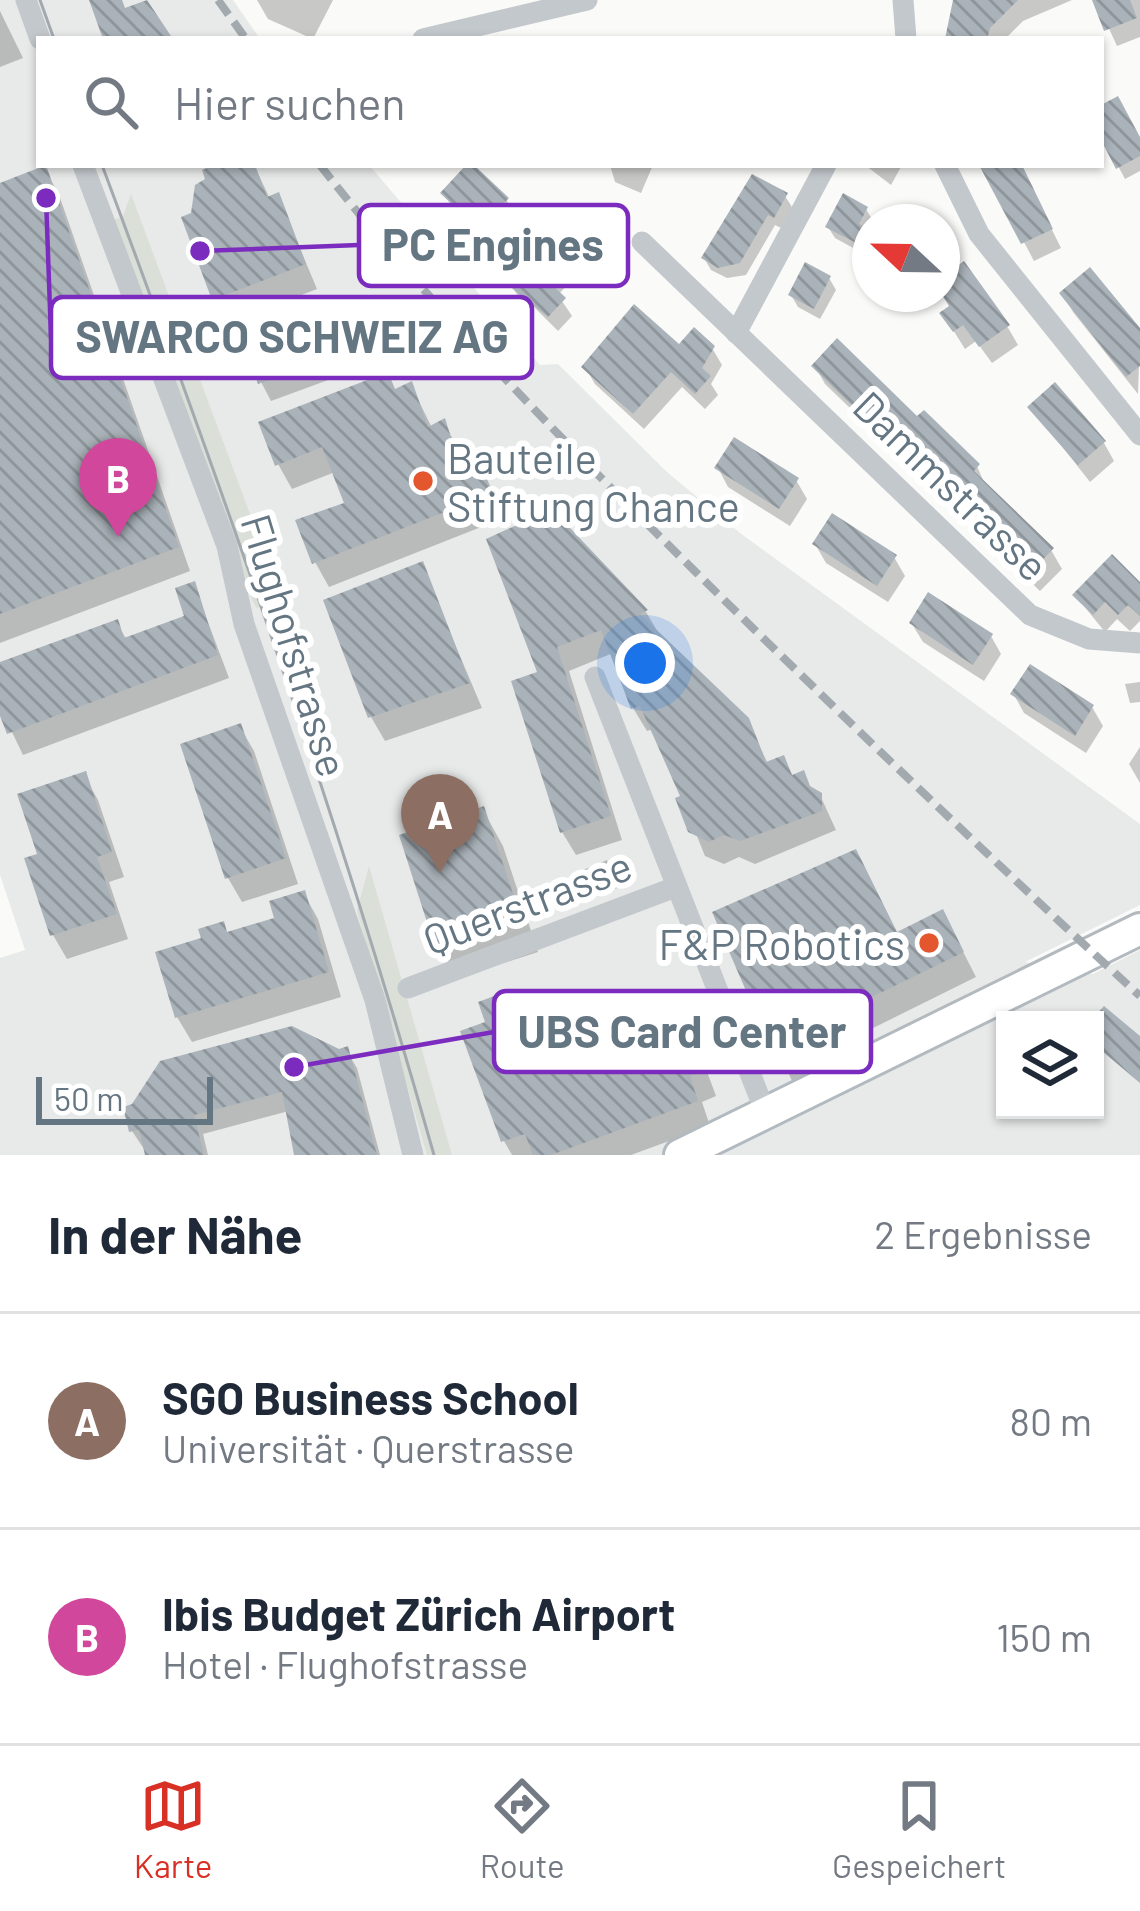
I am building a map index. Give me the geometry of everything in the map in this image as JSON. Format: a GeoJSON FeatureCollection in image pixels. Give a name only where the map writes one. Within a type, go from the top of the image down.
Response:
{"type":"FeatureCollection","features":[{"type":"Feature","properties":{"kind":"main road"},"geometry":{"type":"LineString","coordinates":[[680,1155],[1140,929]]}},
{"type":"Feature","properties":{"kind":"street"},"geometry":{"type":"LineString","coordinates":[[26,0],[39,36]]}},
{"type":"Feature","properties":{"kind":"street"},"geometry":{"type":"LineString","coordinates":[[436,36],[587,0]]}},
{"type":"Feature","properties":{"kind":"street"},"geometry":{"type":"LineString","coordinates":[[903,0],[906,36]]}},
{"type":"Feature","properties":{"kind":"street","name":"Flughofstrasse"},"geometry":{"type":"LineString","coordinates":[[91,168],[227,546],[244,624],[375,1000],[413,1155]]}},
{"type":"Feature","properties":{"kind":"street"},"geometry":{"type":"LineString","coordinates":[[736,333],[824,168]]}},
{"type":"Feature","properties":{"kind":"street"},"geometry":{"type":"LineString","coordinates":[[946,168],[979,233],[1140,434]]}},
{"type":"Feature","properties":{"kind":"street","name":"Dammstrasse"},"geometry":{"type":"LineString","coordinates":[[642,242],[1030,615],[1089,639],[1140,643]]}},
{"type":"Feature","properties":{"kind":"street"},"geometry":{"type":"LineString","coordinates":[[595,677],[673,887],[766,1114]]}},
{"type":"Feature","properties":{"kind":"street","name":"Querstrasse"},"geometry":{"type":"LineString","coordinates":[[408,988],[673,887]]}},
{"type":"Feature","properties":{"kind":"shaded area"},"geometry":{"type":"Polygon","coordinates":[[[0,0],[233,0],[258,36],[36,36],[36,168],[372,168],[540,365],[558,364],[667,472],[740,533],[1140,824],[1140,905],[1025,962],[1093,974],[1140,950],[1140,1155],[0,1155],[0,958],[25,950],[0,875],[0,0]]]}},
{"type":"Feature","properties":{"kind":"shaded area"},"geometry":{"type":"Polygon","coordinates":[[[131,194],[283,600],[257,608],[253,602],[114,220],[123,216],[131,194]]]}},
{"type":"Feature","properties":{"kind":"shaded area"},"geometry":{"type":"Polygon","coordinates":[[[369,866],[452,1155],[427,1155],[357,911],[369,866]]]}},
{"type":"Feature","properties":{"kind":"building"},"geometry":{"type":"Polygon","coordinates":[[[89,0],[122,0],[125,8],[147,0],[171,36],[102,36],[89,0]]]}},
{"type":"Feature","properties":{"kind":"building"},"geometry":{"type":"Polygon","coordinates":[[[953,0],[1018,0],[988,36],[946,36],[953,0]]]}},
{"type":"Feature","properties":{"kind":"building"},"geometry":{"type":"Polygon","coordinates":[[[1092,0],[1130,0],[1137,18],[1104,31],[1092,0]]]}},
{"type":"Feature","properties":{"kind":"building"},"geometry":{"type":"Polygon","coordinates":[[[1118,96],[1140,137],[1140,156],[1116,169],[1104,146],[1104,103],[1118,96]]]}},
{"type":"Feature","properties":{"kind":"building"},"geometry":{"type":"Polygon","coordinates":[[[47,168],[179,547],[0,614],[0,183],[47,168]]]}},
{"type":"Feature","properties":{"kind":"building"},"geometry":{"type":"Polygon","coordinates":[[[256,168],[267,197],[279,192],[306,264],[212,300],[181,217],[191,213],[195,185],[205,179],[202,170],[256,168]]]}},
{"type":"Feature","properties":{"kind":"building"},"geometry":{"type":"Polygon","coordinates":[[[463,168],[477,168],[509,198],[500,207],[563,266],[548,281],[566,298],[548,317],[503,281],[507,278],[494,265],[505,254],[440,193],[463,168]]]}},
{"type":"Feature","properties":{"kind":"building"},"geometry":{"type":"Polygon","coordinates":[[[981,168],[1023,168],[1053,229],[1021,244],[981,168]]]}},
{"type":"Feature","properties":{"kind":"building"},"geometry":{"type":"Polygon","coordinates":[[[752,174],[788,193],[774,218],[768,215],[740,263],[718,268],[701,258],[752,174]]]}},
{"type":"Feature","properties":{"kind":"building"},"geometry":{"type":"Polygon","coordinates":[[[843,193],[863,204],[852,204],[852,241],[825,227],[843,193]]]}},
{"type":"Feature","properties":{"kind":"building"},"geometry":{"type":"Polygon","coordinates":[[[964,261],[1010,325],[979,347],[963,325],[953,332],[939,313],[960,312],[960,264],[964,261]]]}},
{"type":"Feature","properties":{"kind":"building"},"geometry":{"type":"Polygon","coordinates":[[[805,262],[831,276],[814,309],[788,295],[805,262]]]}},
{"type":"Feature","properties":{"kind":"building"},"geometry":{"type":"Polygon","coordinates":[[[1090,267],[1140,328],[1140,366],[1126,377],[1059,293],[1090,267]]]}},
{"type":"Feature","properties":{"kind":"building"},"geometry":{"type":"Polygon","coordinates":[[[358,302],[372,342],[258,384],[244,344],[358,302]]]}},
{"type":"Feature","properties":{"kind":"building"},"geometry":{"type":"Polygon","coordinates":[[[634,304],[679,344],[694,327],[715,346],[702,368],[711,376],[695,394],[671,372],[633,414],[581,367],[634,304]]]}},
{"type":"Feature","properties":{"kind":"building"},"geometry":{"type":"Polygon","coordinates":[[[837,338],[917,416],[924,410],[980,464],[974,471],[1054,548],[1028,575],[973,521],[978,516],[873,414],[867,420],[811,366],[837,338]]]}},
{"type":"Feature","properties":{"kind":"building"},"geometry":{"type":"Polygon","coordinates":[[[388,372],[395,389],[412,381],[428,427],[445,418],[456,454],[473,446],[493,493],[312,564],[295,520],[344,503],[322,447],[275,466],[258,422],[388,372]]]}},
{"type":"Feature","properties":{"kind":"building"},"geometry":{"type":"Polygon","coordinates":[[[1055,382],[1106,441],[1078,465],[1027,407],[1055,382]]]}},
{"type":"Feature","properties":{"kind":"building"},"geometry":{"type":"Polygon","coordinates":[[[734,437],[799,478],[779,509],[714,468],[734,437]]]}},
{"type":"Feature","properties":{"kind":"building"},"geometry":{"type":"Polygon","coordinates":[[[552,509],[648,610],[640,614],[749,718],[766,762],[784,755],[792,775],[804,770],[810,786],[822,793],[822,811],[740,841],[724,835],[709,842],[688,832],[675,798],[680,796],[640,706],[631,709],[601,630],[557,647],[611,816],[560,833],[511,681],[537,672],[486,539],[552,509]]]}},
{"type":"Feature","properties":{"kind":"building"},"geometry":{"type":"Polygon","coordinates":[[[832,513],[897,555],[877,586],[812,544],[832,513]]]}},
{"type":"Feature","properties":{"kind":"building"},"geometry":{"type":"Polygon","coordinates":[[[1112,554],[1140,582],[1140,616],[1128,605],[1118,615],[1105,602],[1093,615],[1072,595],[1112,554]]]}},
{"type":"Feature","properties":{"kind":"building"},"geometry":{"type":"Polygon","coordinates":[[[423,561],[470,683],[368,718],[323,600],[423,561]]]}},
{"type":"Feature","properties":{"kind":"building"},"geometry":{"type":"Polygon","coordinates":[[[195,581],[218,655],[7,734],[0,716],[0,662],[118,619],[124,638],[184,616],[175,588],[195,581]]]}},
{"type":"Feature","properties":{"kind":"building"},"geometry":{"type":"Polygon","coordinates":[[[928,592],[993,634],[973,665],[909,623],[928,592]]]}},
{"type":"Feature","properties":{"kind":"building"},"geometry":{"type":"Polygon","coordinates":[[[1030,664],[1094,705],[1075,736],[1010,694],[1030,664]]]}},
{"type":"Feature","properties":{"kind":"building"},"geometry":{"type":"Polygon","coordinates":[[[241,723],[286,858],[225,879],[180,744],[241,723]]]}},
{"type":"Feature","properties":{"kind":"building"},"geometry":{"type":"Polygon","coordinates":[[[86,771],[112,852],[97,857],[117,914],[50,936],[24,858],[37,854],[17,794],[86,771]]]}},
{"type":"Feature","properties":{"kind":"building"},"geometry":{"type":"Polygon","coordinates":[[[484,806],[520,915],[434,944],[399,835],[484,806]]]}},
{"type":"Feature","properties":{"kind":"building"},"geometry":{"type":"Polygon","coordinates":[[[856,849],[897,932],[943,909],[964,952],[843,1011],[848,1021],[775,1058],[712,912],[856,849]]]}},
{"type":"Feature","properties":{"kind":"building"},"geometry":{"type":"Polygon","coordinates":[[[305,890],[329,972],[175,1018],[155,952],[201,938],[198,929],[224,921],[227,932],[274,918],[269,901],[305,890]]]}},
{"type":"Feature","properties":{"kind":"building"},"geometry":{"type":"Polygon","coordinates":[[[511,990],[517,1007],[531,1002],[556,1071],[674,1027],[681,1046],[693,1041],[704,1071],[690,1076],[698,1101],[551,1155],[533,1155],[525,1134],[501,1142],[460,1031],[485,1022],[478,1002],[511,990]]]}},
{"type":"Feature","properties":{"kind":"building"},"geometry":{"type":"Polygon","coordinates":[[[1104,1006],[1140,1036],[1140,1083],[1104,1053],[1104,1011],[1100,1011],[1104,1006]]]}},
{"type":"Feature","properties":{"kind":"building"},"geometry":{"type":"Polygon","coordinates":[[[292,1026],[339,1049],[348,1046],[377,1155],[294,1155],[282,1092],[194,1115],[204,1155],[145,1155],[139,1130],[129,1132],[123,1107],[132,1104],[160,1061],[292,1026]]]}},
{"type":"Feature","properties":{"kind":"tram line"},"geometry":{"type":"LineString","coordinates":[[40,0],[53,36]]}},
{"type":"Feature","properties":{"kind":"tram line"},"geometry":{"type":"LineString","coordinates":[[103,168],[278,656],[434,1155]]}},
{"type":"Feature","properties":{"kind":"railway"},"geometry":{"type":"LineString","coordinates":[[218,0],[244,36]]}},
{"type":"Feature","properties":{"kind":"railway"},"geometry":{"type":"LineString","coordinates":[[322,168],[462,332],[613,490],[1140,996]]}},
{"type":"Feature","properties":{"kind":"place","name":"SWARCO SCHWEIZ AG"},"geometry":{"type":"Point","coordinates":[46,198]}},
{"type":"Feature","properties":{"kind":"place","name":"PC Engines"},"geometry":{"type":"Point","coordinates":[200,251]}},
{"type":"Feature","properties":{"kind":"place","name":"Bauteile Stiftung Chance"},"geometry":{"type":"Point","coordinates":[423,481]}},
{"type":"Feature","properties":{"kind":"place","name":"Ibis Budget Zürich Airport"},"geometry":{"type":"Point","coordinates":[118,537]}},
{"type":"Feature","properties":{"kind":"place","name":"SGO Business School"},"geometry":{"type":"Point","coordinates":[440,873]}},
{"type":"Feature","properties":{"kind":"place","name":"F&P Robotics"},"geometry":{"type":"Point","coordinates":[929,943]}},
{"type":"Feature","properties":{"kind":"place","name":"UBS Card Center"},"geometry":{"type":"Point","coordinates":[294,1067]}}]}
